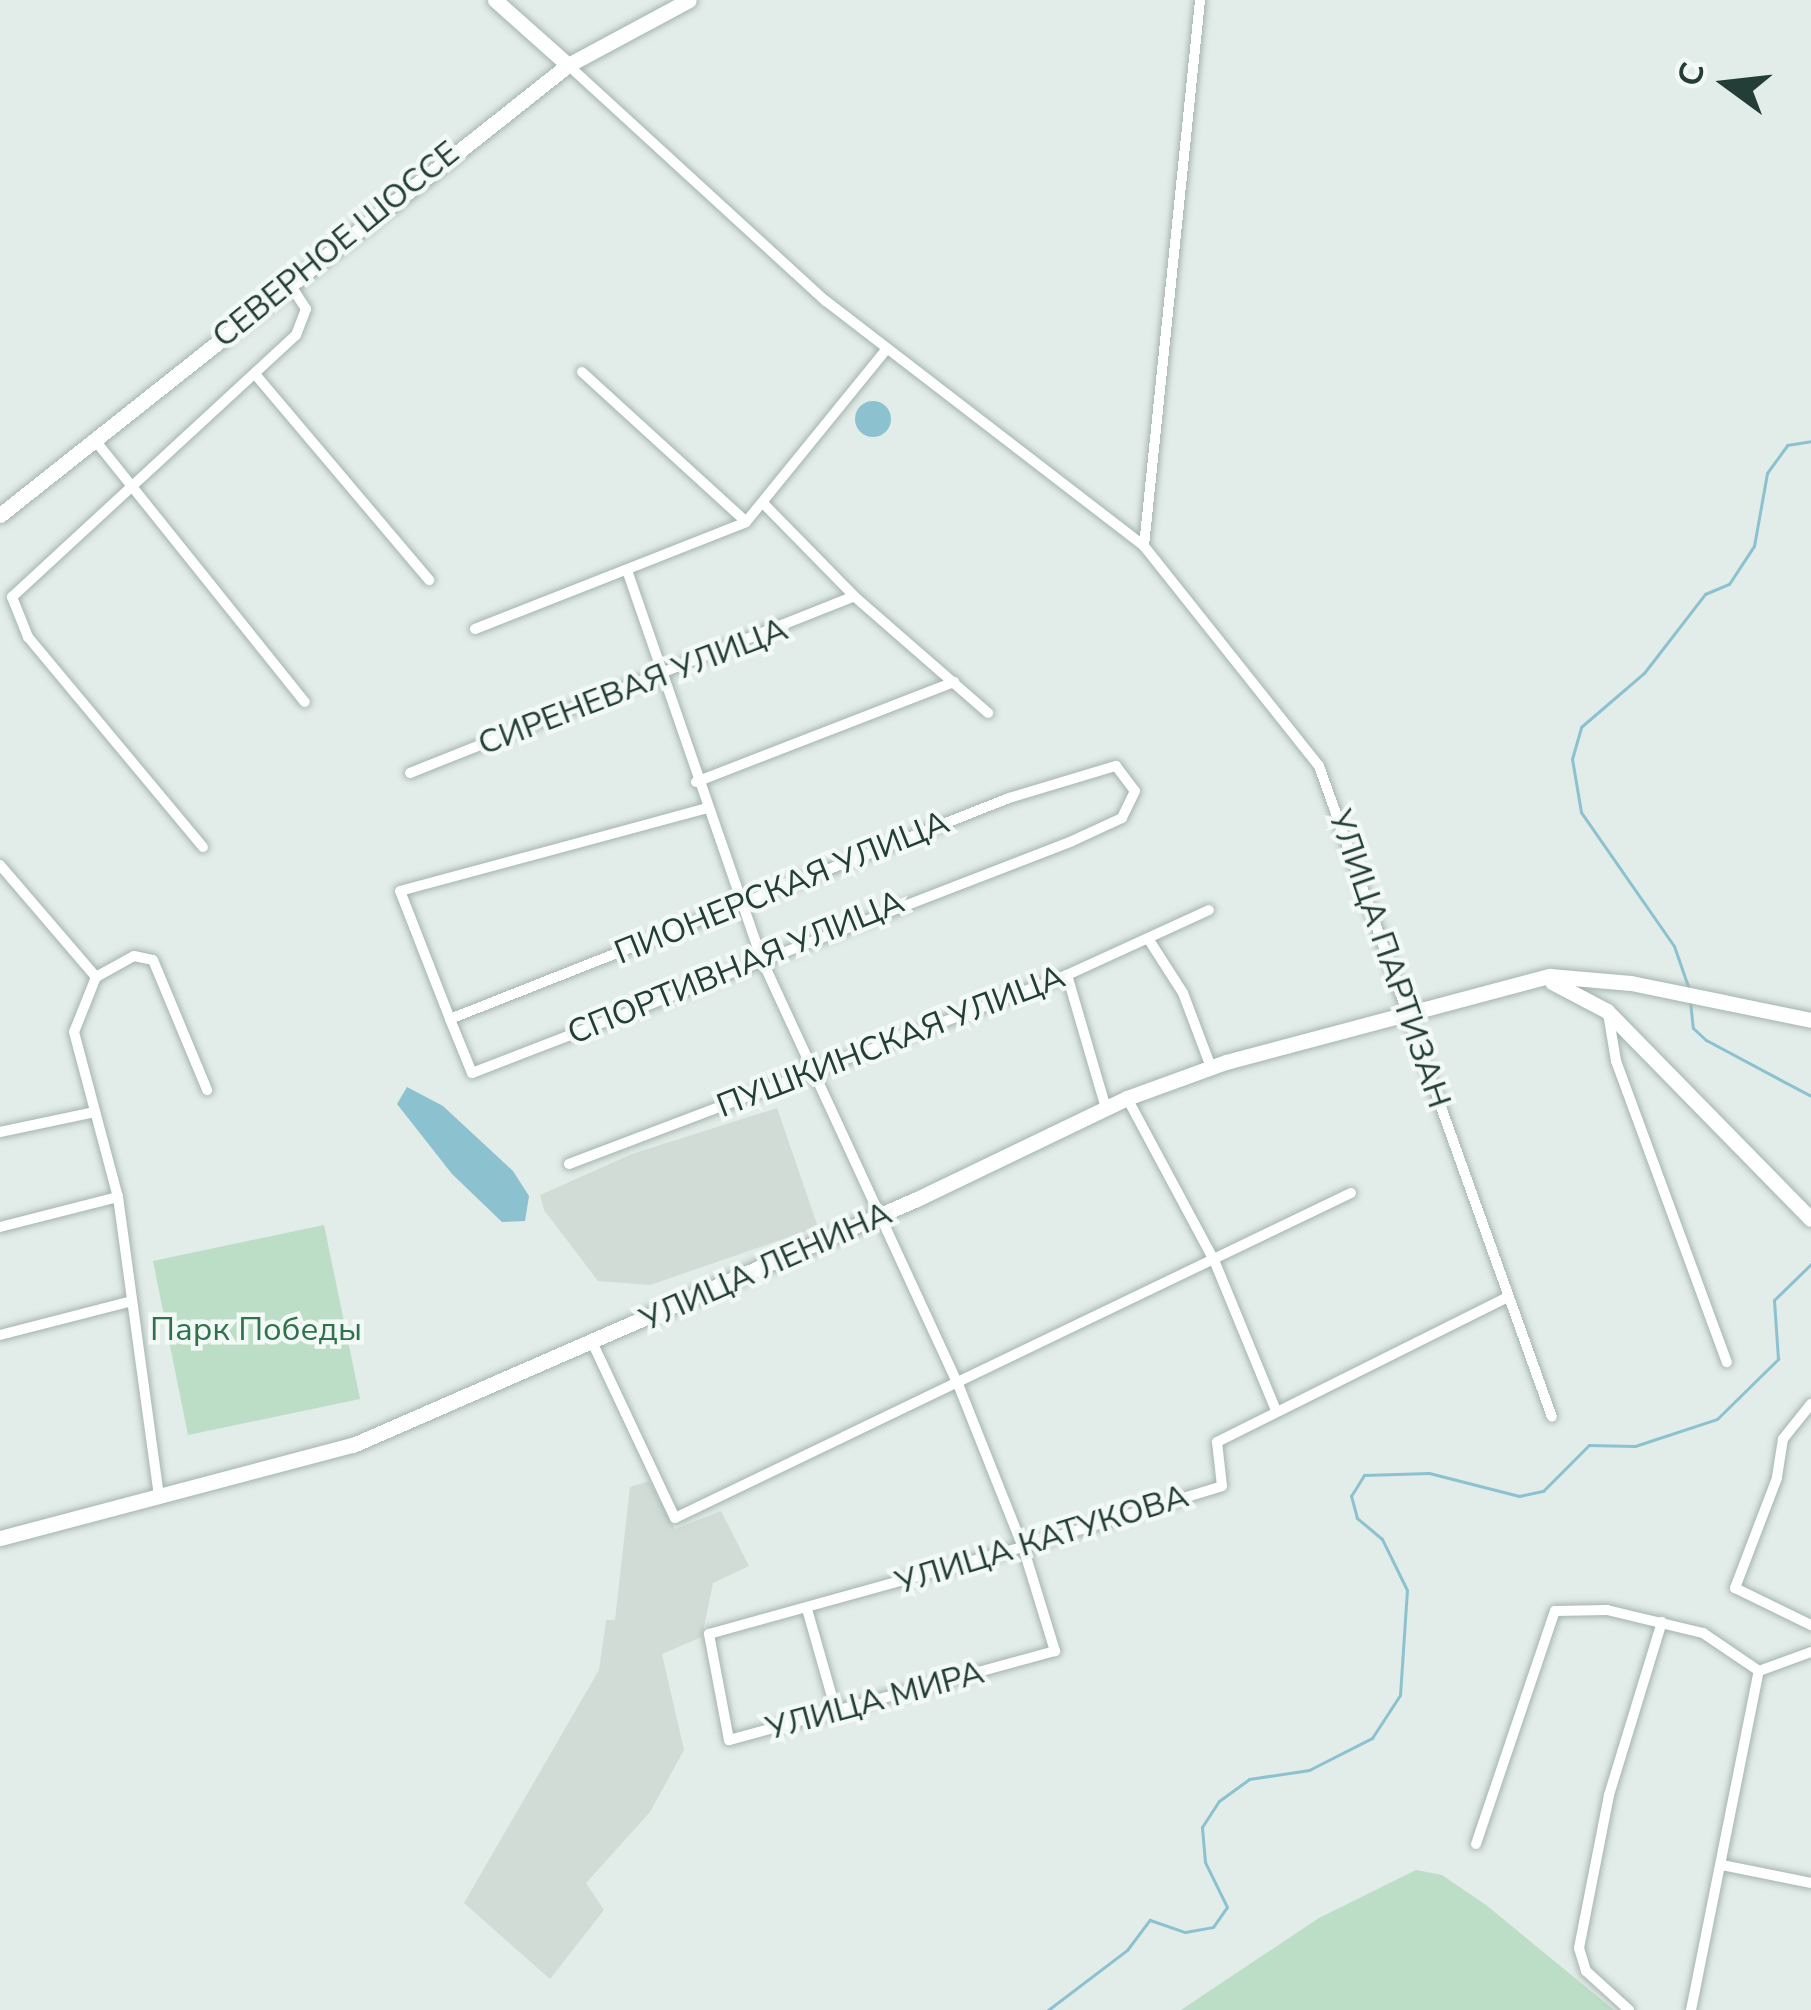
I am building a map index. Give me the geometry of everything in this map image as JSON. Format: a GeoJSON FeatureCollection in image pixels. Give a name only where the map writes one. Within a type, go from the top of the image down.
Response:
{"type":"FeatureCollection","features":[{"type":"Feature","properties":{"kind":"main road"},"geometry":{"type":"LineString","coordinates":[[495,0],[568,65]]}},
{"type":"Feature","properties":{"kind":"main road","name":"СЕВЕРНОЕ ШОССЕ"},"geometry":{"type":"LineString","coordinates":[[0,515],[568,65],[689,0]]}},
{"type":"Feature","properties":{"kind":"main road"},"geometry":{"type":"LineString","coordinates":[[1526,980],[1631,983],[1811,1020]]}},
{"type":"Feature","properties":{"kind":"main road"},"geometry":{"type":"LineString","coordinates":[[1526,980],[1567,984],[1607,1011],[1811,1219]]}},
{"type":"Feature","properties":{"kind":"main road","name":"УЛИЦА ЛЕНИНА"},"geometry":{"type":"LineString","coordinates":[[0,1538],[353,1445],[593,1344],[1127,1098],[1211,1067],[1526,980]]}},
{"type":"Feature","properties":{"kind":"main road"},"geometry":{"type":"LineString","coordinates":[[1624,1028],[1616,1006],[1631,983]]}},
{"type":"Feature","properties":{"kind":"street"},"geometry":{"type":"LineString","coordinates":[[1144,546],[1154,389],[1200,0]]}},
{"type":"Feature","properties":{"kind":"street","name":"УЛИЦА ПАРТИЗАН"},"geometry":{"type":"LineString","coordinates":[[568,65],[886,350],[1144,546],[1319,766],[1552,1417]]}},
{"type":"Feature","properties":{"kind":"street"},"geometry":{"type":"LineString","coordinates":[[203,847],[28,638],[6,598],[134,490],[255,374],[304,316],[289,284]]}},
{"type":"Feature","properties":{"kind":"street"},"geometry":{"type":"LineString","coordinates":[[475,629],[628,573],[746,522],[766,505],[886,350]]}},
{"type":"Feature","properties":{"kind":"street"},"geometry":{"type":"LineString","coordinates":[[582,372],[746,522]]}},
{"type":"Feature","properties":{"kind":"street"},"geometry":{"type":"LineString","coordinates":[[255,374],[429,580]]}},
{"type":"Feature","properties":{"kind":"street"},"geometry":{"type":"LineString","coordinates":[[94,439],[305,702]]}},
{"type":"Feature","properties":{"kind":"street"},"geometry":{"type":"LineString","coordinates":[[766,505],[854,596],[988,713]]}},
{"type":"Feature","properties":{"kind":"street"},"geometry":{"type":"LineString","coordinates":[[628,573],[704,809],[761,958],[809,1072],[958,1384],[1023,1547]]}},
{"type":"Feature","properties":{"kind":"street","name":"СИРЕНЕВАЯ УЛИЦА"},"geometry":{"type":"LineString","coordinates":[[410,773],[854,596]]}},
{"type":"Feature","properties":{"kind":"street"},"geometry":{"type":"LineString","coordinates":[[696,782],[954,682]]}},
{"type":"Feature","properties":{"kind":"street","name":"ПИОНЕРСКАЯ УЛИЦА"},"geometry":{"type":"LineString","coordinates":[[450,1019],[1010,798],[1116,766]]}},
{"type":"Feature","properties":{"kind":"street","name":"СПОРТИВНАЯ УЛИЦА"},"geometry":{"type":"LineString","coordinates":[[704,809],[400,891],[472,1073],[1123,818],[1135,791],[1116,766]]}},
{"type":"Feature","properties":{"kind":"street"},"geometry":{"type":"LineString","coordinates":[[0,865],[95,976]]}},
{"type":"Feature","properties":{"kind":"street","name":"ПУШКИНСКАЯ УЛИЦА"},"geometry":{"type":"LineString","coordinates":[[569,1163],[1067,975],[1209,910]]}},
{"type":"Feature","properties":{"kind":"street"},"geometry":{"type":"LineString","coordinates":[[1149,940],[1184,993],[1211,1067]]}},
{"type":"Feature","properties":{"kind":"street"},"geometry":{"type":"LineString","coordinates":[[159,1498],[118,1197],[74,1032],[95,976],[134,956],[153,960],[208,1090]]}},
{"type":"Feature","properties":{"kind":"street"},"geometry":{"type":"LineString","coordinates":[[1067,975],[1106,1108]]}},
{"type":"Feature","properties":{"kind":"street"},"geometry":{"type":"LineString","coordinates":[[1607,1011],[1616,1061],[1726,1362]]}},
{"type":"Feature","properties":{"kind":"street"},"geometry":{"type":"LineString","coordinates":[[1127,1098],[1214,1260],[1275,1408]]}},
{"type":"Feature","properties":{"kind":"street"},"geometry":{"type":"LineString","coordinates":[[0,1132],[95,1112]]}},
{"type":"Feature","properties":{"kind":"street"},"geometry":{"type":"LineString","coordinates":[[593,1344],[675,1518],[1351,1193]]}},
{"type":"Feature","properties":{"kind":"street"},"geometry":{"type":"LineString","coordinates":[[0,1227],[118,1197]]}},
{"type":"Feature","properties":{"kind":"street","name":"УЛИЦА КАТУКОВА"},"geometry":{"type":"LineString","coordinates":[[709,1634],[1222,1486],[1217,1442],[1275,1408],[1508,1297]]}},
{"type":"Feature","properties":{"kind":"street"},"geometry":{"type":"LineString","coordinates":[[0,1335],[132,1301]]}},
{"type":"Feature","properties":{"kind":"street"},"geometry":{"type":"LineString","coordinates":[[1811,1404],[1783,1438],[1772,1493],[1735,1588],[1811,1624]]}},
{"type":"Feature","properties":{"kind":"street","name":"УЛИЦА МИРА"},"geometry":{"type":"LineString","coordinates":[[709,1634],[729,1740],[837,1714],[1055,1651],[1023,1547]]}},
{"type":"Feature","properties":{"kind":"street"},"geometry":{"type":"LineString","coordinates":[[1476,1844],[1549,1616],[1574,1606],[1662,1622],[1716,1640],[1760,1671]]}},
{"type":"Feature","properties":{"kind":"street"},"geometry":{"type":"LineString","coordinates":[[807,1609],[837,1714]]}},
{"type":"Feature","properties":{"kind":"street"},"geometry":{"type":"LineString","coordinates":[[1629,2010],[1586,1971],[1579,1948],[1609,1796],[1662,1622]]}},
{"type":"Feature","properties":{"kind":"street"},"geometry":{"type":"LineString","coordinates":[[1760,1671],[1811,1652]]}},
{"type":"Feature","properties":{"kind":"street"},"geometry":{"type":"LineString","coordinates":[[1691,2010],[1760,1671]]}},
{"type":"Feature","properties":{"kind":"street"},"geometry":{"type":"LineString","coordinates":[[1722,1864],[1811,1883]]}},
{"type":"Feature","properties":{"kind":"shaded area"},"geometry":{"type":"Polygon","coordinates":[[[777,1108],[818,1227],[650,1285],[598,1281],[544,1210],[540,1195],[632,1154],[777,1108]]]}},
{"type":"Feature","properties":{"kind":"shaded area"},"geometry":{"type":"Polygon","coordinates":[[[649,1481],[675,1529],[721,1511],[749,1566],[713,1583],[702,1637],[662,1654],[684,1750],[650,1812],[586,1883],[604,1910],[550,1979],[464,1903],[599,1670],[606,1620],[615,1620],[630,1487],[649,1481]]]}},
{"type":"Feature","properties":{"kind":"green space","name":"Парк Победы"},"geometry":{"type":"Polygon","coordinates":[[[324,1225],[360,1399],[188,1435],[153,1261],[324,1225]]]}},
{"type":"Feature","properties":{"kind":"green space"},"geometry":{"type":"Polygon","coordinates":[[[1416,1870],[1442,1875],[1486,1905],[1614,2010],[1181,2010],[1319,1918],[1416,1870]]]}},
{"type":"Feature","properties":{"kind":"water"},"geometry":{"type":"Polygon","coordinates":[[[873,401],[886,406],[891,419],[886,432],[873,437],[860,432],[855,419],[860,406],[873,401]]]}},
{"type":"Feature","properties":{"kind":"water"},"geometry":{"type":"Polygon","coordinates":[[[407,1087],[443,1106],[513,1171],[529,1196],[525,1221],[502,1222],[452,1174],[397,1104],[407,1087]]]}},
{"type":"Feature","properties":{"kind":"waterway"},"geometry":{"type":"LineString","coordinates":[[1690,992],[1674,946],[1581,812],[1572,759],[1581,727],[1644,673],[1705,594],[1729,584],[1754,546],[1767,473],[1787,445],[1811,441]]}},
{"type":"Feature","properties":{"kind":"waterway"},"geometry":{"type":"LineString","coordinates":[[1690,1001],[1693,1028],[1706,1040],[1811,1096]]}},
{"type":"Feature","properties":{"kind":"waterway"},"geometry":{"type":"LineString","coordinates":[[1048,2010],[1127,1950],[1150,1920],[1185,1932],[1213,1927],[1227,1907],[1205,1862],[1202,1827],[1219,1801],[1249,1779],[1309,1770],[1372,1738],[1400,1695],[1407,1590],[1382,1539],[1357,1518],[1351,1496],[1364,1475],[1429,1473],[1519,1496],[1543,1491],[1589,1445],[1635,1446],[1717,1419],[1778,1359],[1774,1300],[1811,1264]]}}]}
